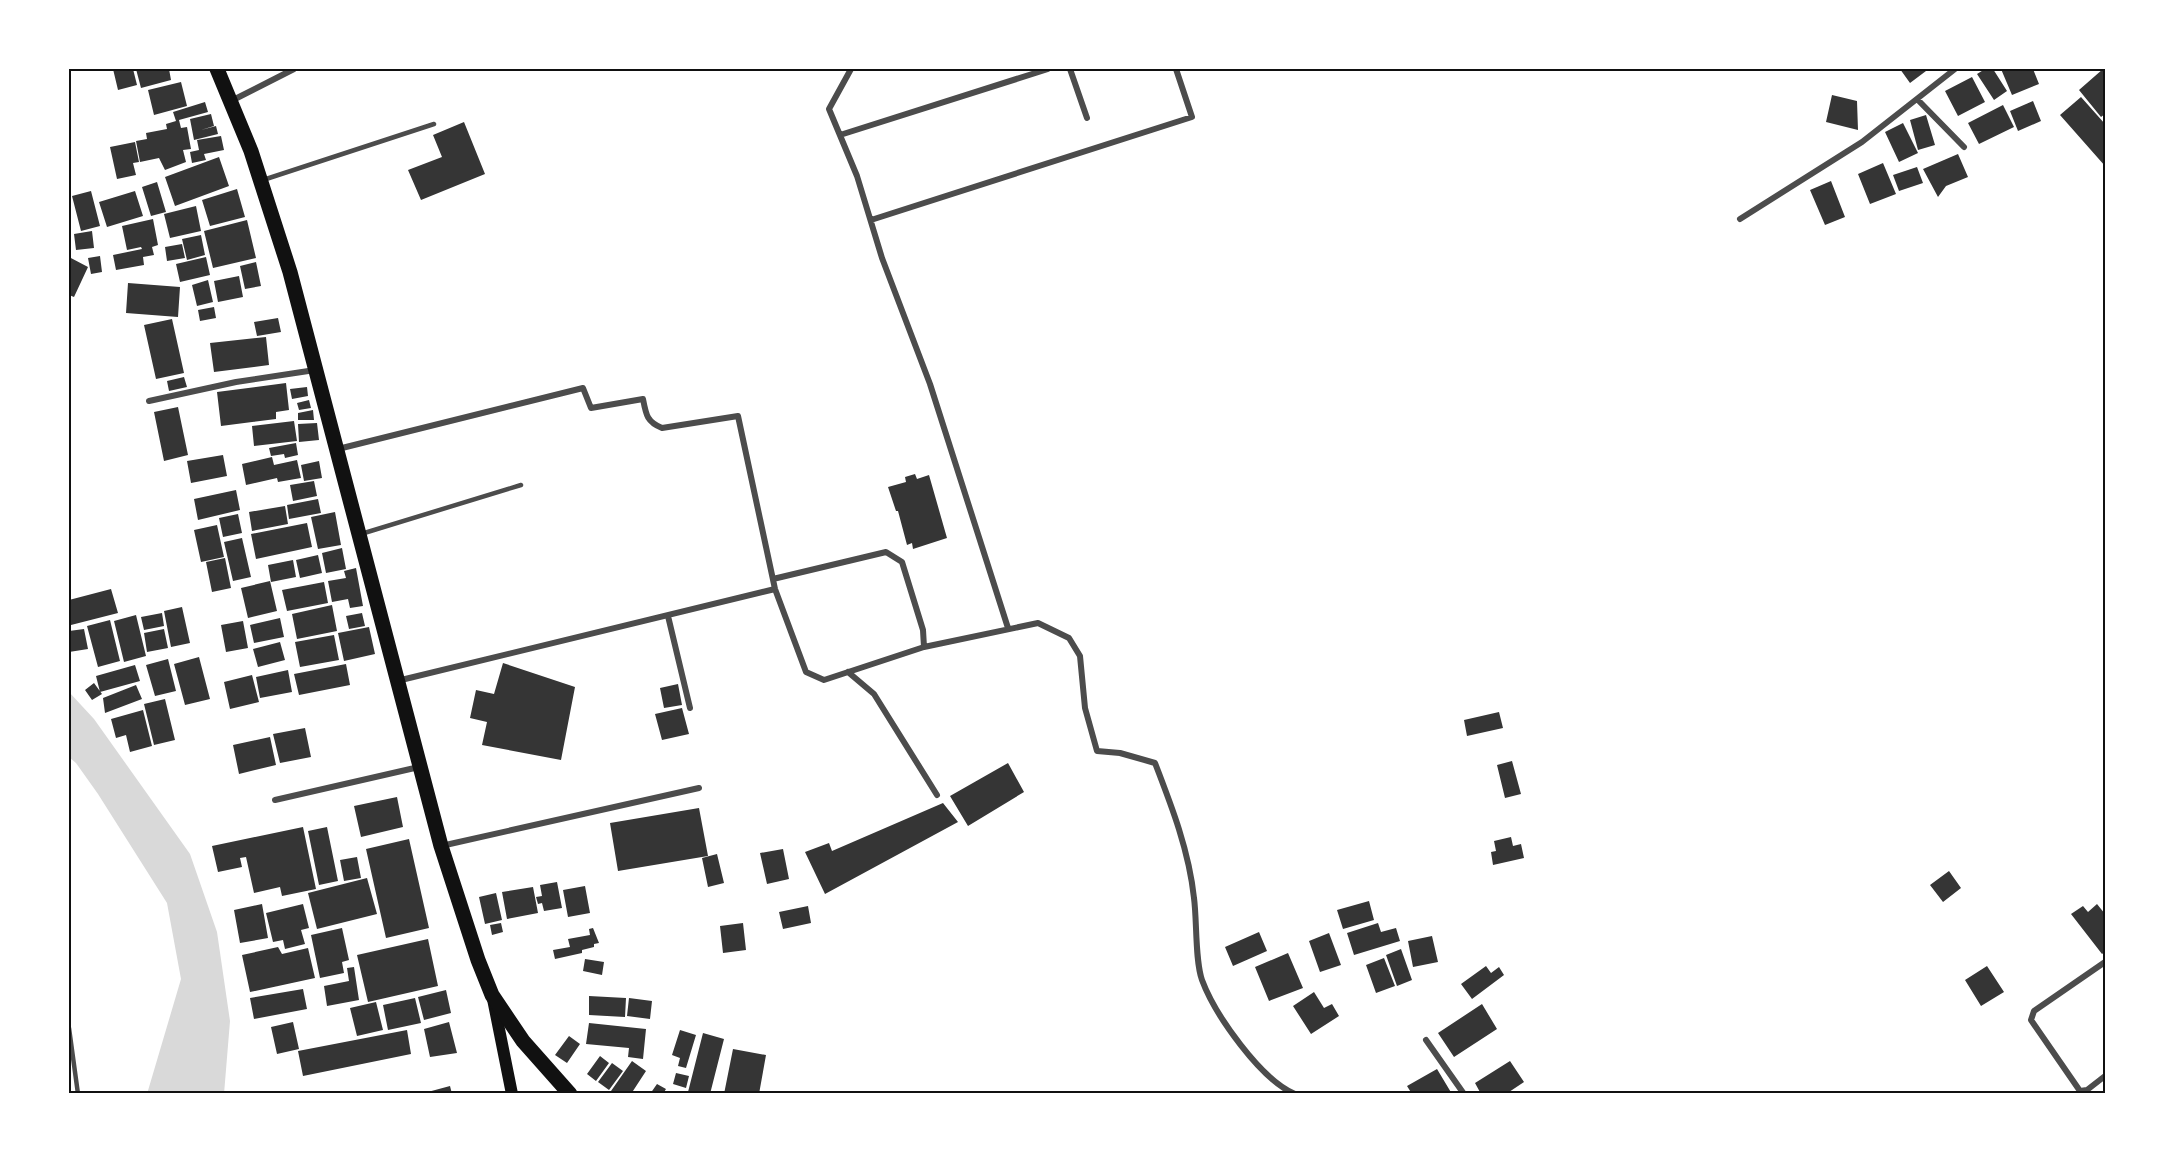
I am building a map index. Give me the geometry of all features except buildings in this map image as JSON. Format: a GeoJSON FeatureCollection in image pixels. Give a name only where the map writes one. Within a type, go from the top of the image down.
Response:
{"type":"FeatureCollection","features":[{"type":"Feature","properties":{"kind":"main road"},"geometry":{"type":"LineString","coordinates":[[217,69],[260,180],[290,272],[441,846],[474,950],[492,995],[512,1094]]}},
{"type":"Feature","properties":{"kind":"main road"},"geometry":{"type":"LineString","coordinates":[[492,995],[523,1041],[570,1094]]}},
{"type":"Feature","properties":{"kind":"street"},"geometry":{"type":"LineString","coordinates":[[230,101],[294,69]]}},
{"type":"Feature","properties":{"kind":"street"},"geometry":{"type":"LineString","coordinates":[[851,69],[829,109],[858,177],[871,220],[930,384],[1008,628]]}},
{"type":"Feature","properties":{"kind":"street"},"geometry":{"type":"LineString","coordinates":[[840,135],[1048,69]]}},
{"type":"Feature","properties":{"kind":"street"},"geometry":{"type":"LineString","coordinates":[[1070,69],[1087,118]]}},
{"type":"Feature","properties":{"kind":"street"},"geometry":{"type":"LineString","coordinates":[[871,220],[1192,117],[1176,69]]}},
{"type":"Feature","properties":{"kind":"street"},"geometry":{"type":"LineString","coordinates":[[1740,219],[1862,142],[1955,69]]}},
{"type":"Feature","properties":{"kind":"street"},"geometry":{"type":"LineString","coordinates":[[1917,99],[1964,147]]}},
{"type":"Feature","properties":{"kind":"street"},"geometry":{"type":"LineString","coordinates":[[149,401],[236,382],[315,370]]}},
{"type":"Feature","properties":{"kind":"street"},"geometry":{"type":"LineString","coordinates":[[336,450],[583,388],[591,408],[643,399],[646,418],[652,424],[662,428],[738,416],[775,590],[806,672],[824,680],[924,647],[1038,623],[1069,638],[1080,656],[1085,708],[1097,751],[1120,753],[1155,763],[1180,827],[1194,896],[1201,979],[1236,1040],[1282,1089],[1295,1094]]}},
{"type":"Feature","properties":{"kind":"street"},"geometry":{"type":"LineString","coordinates":[[773,579],[886,552],[902,562],[923,630],[924,647]]}},
{"type":"Feature","properties":{"kind":"street"},"geometry":{"type":"LineString","coordinates":[[396,681],[775,590]]}},
{"type":"Feature","properties":{"kind":"street"},"geometry":{"type":"LineString","coordinates":[[668,616],[690,708]]}},
{"type":"Feature","properties":{"kind":"street"},"geometry":{"type":"LineString","coordinates":[[848,672],[874,694],[937,795]]}},
{"type":"Feature","properties":{"kind":"street"},"geometry":{"type":"LineString","coordinates":[[275,800],[419,767]]}},
{"type":"Feature","properties":{"kind":"street"},"geometry":{"type":"LineString","coordinates":[[441,846],[699,788]]}},
{"type":"Feature","properties":{"kind":"street"},"geometry":{"type":"LineString","coordinates":[[2105,962],[2031,1015],[2031,1020],[2078,1093],[2087,1090],[2105,1076]]}},
{"type":"Feature","properties":{"kind":"street"},"geometry":{"type":"LineString","coordinates":[[1426,1040],[1464,1094]]}},
{"type":"Feature","properties":{"kind":"lane"},"geometry":{"type":"LineString","coordinates":[[260,180],[434,124]]}},
{"type":"Feature","properties":{"kind":"lane"},"geometry":{"type":"LineString","coordinates":[[358,535],[521,485]]}},
{"type":"Feature","properties":{"kind":"lane"},"geometry":{"type":"LineString","coordinates":[[69,1028],[78,1094]]}},
{"type":"Feature","properties":{"kind":"shaded area"},"geometry":{"type":"Polygon","coordinates":[[[69,692],[94,719],[190,854],[217,932],[230,1021],[224,1094],[147,1094],[181,979],[167,903],[98,794],[76,763],[69,757],[69,692]]]}}]}
